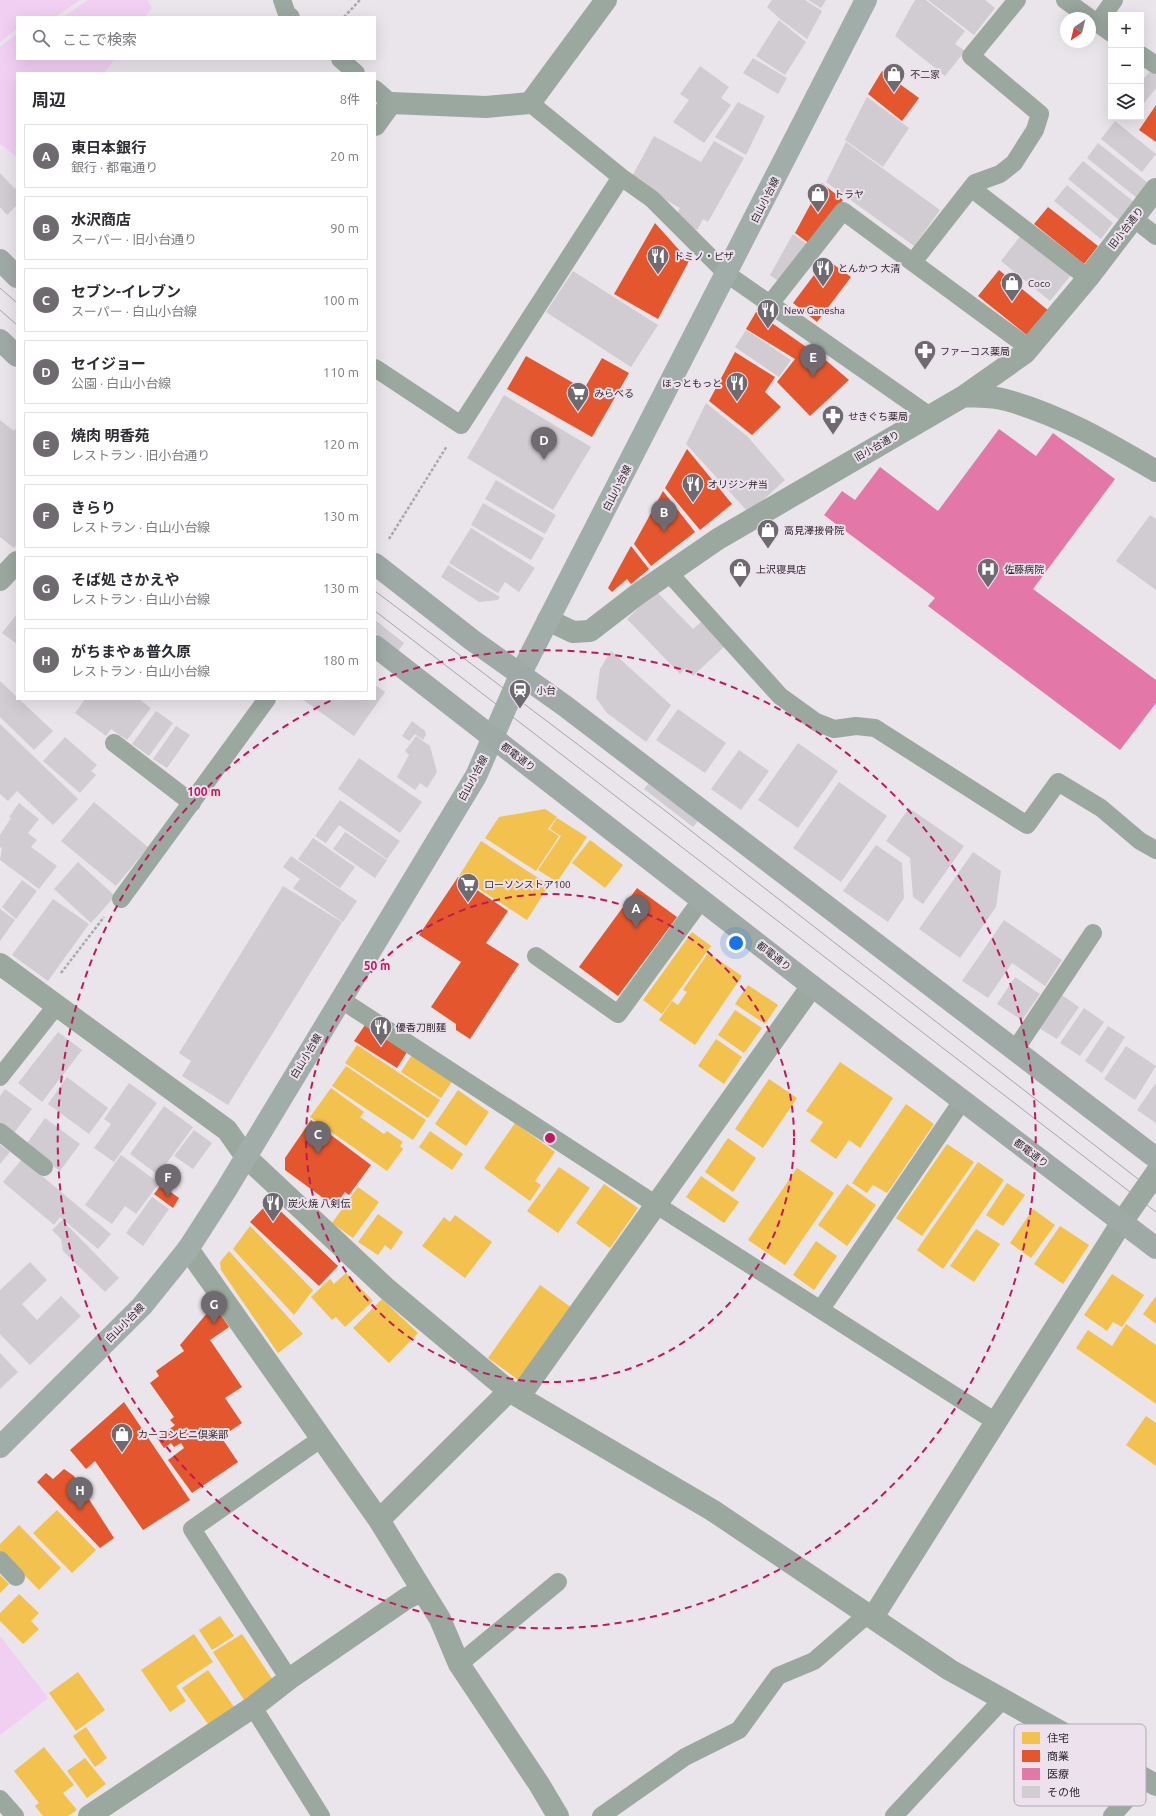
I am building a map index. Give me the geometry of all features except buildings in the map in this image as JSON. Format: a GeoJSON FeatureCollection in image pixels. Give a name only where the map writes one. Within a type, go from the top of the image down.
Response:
{"type":"FeatureCollection","features":[{"type":"Feature","properties":{"kind":"main road","name":"白山小台線"},"geometry":{"type":"LineString","coordinates":[[0,1447],[142,1306],[188,1250],[246,1157],[476,776],[521,673],[727,274],[866,0]]}},
{"type":"Feature","properties":{"kind":"main road"},"geometry":{"type":"LineString","coordinates":[[0,260],[16,276]]}},
{"type":"Feature","properties":{"kind":"main road"},"geometry":{"type":"LineString","coordinates":[[0,340],[16,355]]}},
{"type":"Feature","properties":{"kind":"main road"},"geometry":{"type":"LineString","coordinates":[[376,565],[472,640],[521,673],[1156,1158]]}},
{"type":"Feature","properties":{"kind":"main road","name":"都電通り"},"geometry":{"type":"LineString","coordinates":[[376,647],[812,986],[1156,1248]]}},
{"type":"Feature","properties":{"kind":"street"},"geometry":{"type":"LineString","coordinates":[[376,121],[383,96],[486,107],[530,103],[606,0]]}},
{"type":"Feature","properties":{"kind":"street","name":"旧小台通り"},"geometry":{"type":"LineString","coordinates":[[548,620],[573,632],[590,630],[718,538],[964,396],[1029,348],[1088,278],[1156,189]]}},
{"type":"Feature","properties":{"kind":"street"},"geometry":{"type":"LineString","coordinates":[[964,396],[1005,400],[1054,416],[1098,437],[1156,472]]}},
{"type":"Feature","properties":{"kind":"street"},"geometry":{"type":"LineString","coordinates":[[0,580],[16,563]]}},
{"type":"Feature","properties":{"kind":"street"},"geometry":{"type":"LineString","coordinates":[[0,964],[227,1130],[246,1157],[387,1289],[514,1394],[712,1510],[950,1670],[1049,1724]]}},
{"type":"Feature","properties":{"kind":"street"},"geometry":{"type":"LineString","coordinates":[[379,1520],[514,1394],[655,1204],[812,986]]}},
{"type":"Feature","properties":{"kind":"street"},"geometry":{"type":"LineString","coordinates":[[871,1616],[1122,1222],[1156,1173]]}},
{"type":"Feature","properties":{"kind":"street"},"geometry":{"type":"LineString","coordinates":[[188,1250],[379,1520],[440,1619],[459,1664],[539,1784],[558,1816]]}},
{"type":"Feature","properties":{"kind":"street"},"geometry":{"type":"LineString","coordinates":[[89,1816],[253,1707],[289,1679],[408,1598],[422,1591]]}},
{"type":"Feature","properties":{"kind":"lane"},"geometry":{"type":"LineString","coordinates":[[282,0],[287,14],[290,16]]}},
{"type":"Feature","properties":{"kind":"lane"},"geometry":{"type":"LineString","coordinates":[[913,262],[975,183],[1000,174],[1014,163],[1035,130],[1040,114],[971,56],[1017,0]]}},
{"type":"Feature","properties":{"kind":"lane"},"geometry":{"type":"LineString","coordinates":[[1066,0],[1097,23],[1114,0]]}},
{"type":"Feature","properties":{"kind":"lane"},"geometry":{"type":"LineString","coordinates":[[1144,57],[1156,65]]}},
{"type":"Feature","properties":{"kind":"lane"},"geometry":{"type":"LineString","coordinates":[[341,60],[355,72]]}},
{"type":"Feature","properties":{"kind":"lane"},"geometry":{"type":"LineString","coordinates":[[530,103],[622,177],[652,199],[727,274],[930,416]]}},
{"type":"Feature","properties":{"kind":"lane"},"geometry":{"type":"LineString","coordinates":[[376,369],[461,425],[622,177]]}},
{"type":"Feature","properties":{"kind":"lane"},"geometry":{"type":"LineString","coordinates":[[971,188],[1088,278]]}},
{"type":"Feature","properties":{"kind":"lane"},"geometry":{"type":"LineString","coordinates":[[770,304],[843,211],[1029,348]]}},
{"type":"Feature","properties":{"kind":"lane"},"geometry":{"type":"LineString","coordinates":[[1133,218],[1156,236]]}},
{"type":"Feature","properties":{"kind":"lane"},"geometry":{"type":"LineString","coordinates":[[669,573],[780,696],[816,722],[834,728],[856,726],[874,728],[1027,825],[1058,782],[1101,808],[1140,840],[1156,850]]}},
{"type":"Feature","properties":{"kind":"lane"},"geometry":{"type":"LineString","coordinates":[[121,899],[266,700]]}},
{"type":"Feature","properties":{"kind":"lane"},"geometry":{"type":"LineString","coordinates":[[114,743],[192,803]]}},
{"type":"Feature","properties":{"kind":"lane"},"geometry":{"type":"LineString","coordinates":[[536,956],[618,1014],[702,899]]}},
{"type":"Feature","properties":{"kind":"lane"},"geometry":{"type":"LineString","coordinates":[[1015,1050],[1093,933]]}},
{"type":"Feature","properties":{"kind":"lane"},"geometry":{"type":"LineString","coordinates":[[340,999],[655,1204],[821,1308],[996,1422]]}},
{"type":"Feature","properties":{"kind":"lane"},"geometry":{"type":"LineString","coordinates":[[0,1076],[50,1001]]}},
{"type":"Feature","properties":{"kind":"lane"},"geometry":{"type":"LineString","coordinates":[[821,1308],[962,1101]]}},
{"type":"Feature","properties":{"kind":"lane"},"geometry":{"type":"LineString","coordinates":[[0,1132],[44,1168]]}},
{"type":"Feature","properties":{"kind":"lane"},"geometry":{"type":"LineString","coordinates":[[289,1679],[192,1529],[322,1438]]}},
{"type":"Feature","properties":{"kind":"lane"},"geometry":{"type":"LineString","coordinates":[[0,1560],[16,1576]]}},
{"type":"Feature","properties":{"kind":"lane"},"geometry":{"type":"LineString","coordinates":[[459,1664],[558,1582]]}},
{"type":"Feature","properties":{"kind":"lane"},"geometry":{"type":"LineString","coordinates":[[601,1816],[686,1757],[739,1730],[778,1676],[814,1661],[871,1616]]}},
{"type":"Feature","properties":{"kind":"lane"},"geometry":{"type":"LineString","coordinates":[[894,1816],[1003,1699]]}},
{"type":"Feature","properties":{"kind":"lane"},"geometry":{"type":"LineString","coordinates":[[253,1707],[321,1816]]}},
{"type":"Feature","properties":{"kind":"lane"},"geometry":{"type":"LineString","coordinates":[[0,1799],[15,1816]]}},
{"type":"Feature","properties":{"kind":"lane"},"geometry":{"type":"LineString","coordinates":[[1112,1816],[1123,1806]]}},
{"type":"Feature","properties":{"kind":"path"},"geometry":{"type":"LineString","coordinates":[[345,16],[360,0]]}},
{"type":"Feature","properties":{"kind":"path"},"geometry":{"type":"LineString","coordinates":[[385,545],[434,465],[461,425]]}},
{"type":"Feature","properties":{"kind":"path"},"geometry":{"type":"LineString","coordinates":[[50,1001],[114,902],[121,899]]}},
{"type":"Feature","properties":{"kind":"shaded area"},"geometry":{"type":"Polygon","coordinates":[[[0,0],[80,0],[56,16],[16,16],[16,30],[0,42],[0,0]]]}},
{"type":"Feature","properties":{"kind":"shaded area"},"geometry":{"type":"Polygon","coordinates":[[[88,0],[147,0],[152,8],[146,16],[64,16],[88,0]]]}},
{"type":"Feature","properties":{"kind":"shaded area"},"geometry":{"type":"Polygon","coordinates":[[[16,35],[16,60],[114,60],[105,72],[16,72],[16,156],[0,144],[0,47],[16,35]]]}},
{"type":"Feature","properties":{"kind":"shaded area"},"geometry":{"type":"Polygon","coordinates":[[[0,1636],[48,1698],[0,1735],[0,1636]]]}},
{"type":"Feature","properties":{"kind":"tram line"},"geometry":{"type":"LineString","coordinates":[[0,288],[16,302]]}},
{"type":"Feature","properties":{"kind":"tram line"},"geometry":{"type":"LineString","coordinates":[[0,310],[16,324]]}},
{"type":"Feature","properties":{"kind":"tram line"},"geometry":{"type":"LineString","coordinates":[[376,592],[663,809],[1156,1193]]}},
{"type":"Feature","properties":{"kind":"tram line"},"geometry":{"type":"LineString","coordinates":[[376,612],[1156,1212]]}},
{"type":"Feature","properties":{"kind":"place","name":"不二家"},"geometry":{"type":"Point","coordinates":[894,94]}},
{"type":"Feature","properties":{"kind":"place","name":"トラヤ"},"geometry":{"type":"Point","coordinates":[818,214]}},
{"type":"Feature","properties":{"kind":"place","name":"ドミノ・ピザ"},"geometry":{"type":"Point","coordinates":[658,276]}},
{"type":"Feature","properties":{"kind":"place","name":"とんかつ 大清"},"geometry":{"type":"Point","coordinates":[823,288]}},
{"type":"Feature","properties":{"kind":"place","name":"Coco"},"geometry":{"type":"Point","coordinates":[1012,302]}},
{"type":"Feature","properties":{"kind":"place","name":"New Ganesha"},"geometry":{"type":"Point","coordinates":[768,330]}},
{"type":"Feature","properties":{"kind":"place","name":"ファーコス薬局"},"geometry":{"type":"Point","coordinates":[925,370]}},
{"type":"Feature","properties":{"kind":"place","name":"焼肉 明香苑"},"geometry":{"type":"Point","coordinates":[813,377]}},
{"type":"Feature","properties":{"kind":"place","name":"ほっともっと"},"geometry":{"type":"Point","coordinates":[737,402]}},
{"type":"Feature","properties":{"kind":"place","name":"みらべる"},"geometry":{"type":"Point","coordinates":[578,412]}},
{"type":"Feature","properties":{"kind":"place","name":"せきぐち薬局"},"geometry":{"type":"Point","coordinates":[833,436]}},
{"type":"Feature","properties":{"kind":"place","name":"セイジョー"},"geometry":{"type":"Point","coordinates":[544,460]}},
{"type":"Feature","properties":{"kind":"place","name":"オリジン弁当"},"geometry":{"type":"Point","coordinates":[693,504]}},
{"type":"Feature","properties":{"kind":"place","name":"水沢商店"},"geometry":{"type":"Point","coordinates":[664,532]}},
{"type":"Feature","properties":{"kind":"place","name":"高見澤接骨院"},"geometry":{"type":"Point","coordinates":[768,550]}},
{"type":"Feature","properties":{"kind":"place","name":"上沢寝具店"},"geometry":{"type":"Point","coordinates":[740,588]}},
{"type":"Feature","properties":{"kind":"place","name":"佐藤病院"},"geometry":{"type":"Point","coordinates":[988,588]}},
{"type":"Feature","properties":{"kind":"place","name":"小台"},"geometry":{"type":"Point","coordinates":[520,710]}},
{"type":"Feature","properties":{"kind":"place","name":"ローソンストア100"},"geometry":{"type":"Point","coordinates":[468,904]}},
{"type":"Feature","properties":{"kind":"place","name":"東日本銀行"},"geometry":{"type":"Point","coordinates":[636,928]}},
{"type":"Feature","properties":{"kind":"place","name":"優香刀削麺"},"geometry":{"type":"Point","coordinates":[381,1046]}},
{"type":"Feature","properties":{"kind":"place","name":"セブン-イレブン"},"geometry":{"type":"Point","coordinates":[318,1154]}},
{"type":"Feature","properties":{"kind":"place","name":"きらり"},"geometry":{"type":"Point","coordinates":[168,1197]}},
{"type":"Feature","properties":{"kind":"place","name":"炭火焼 八剣伝"},"geometry":{"type":"Point","coordinates":[273,1222]}},
{"type":"Feature","properties":{"kind":"place","name":"そば処 さかえや"},"geometry":{"type":"Point","coordinates":[214,1324]}},
{"type":"Feature","properties":{"kind":"place","name":"カーコンビニ倶楽部"},"geometry":{"type":"Point","coordinates":[122,1454]}},
{"type":"Feature","properties":{"kind":"place","name":"がちまやぁ普久原"},"geometry":{"type":"Point","coordinates":[80,1510]}}]}
